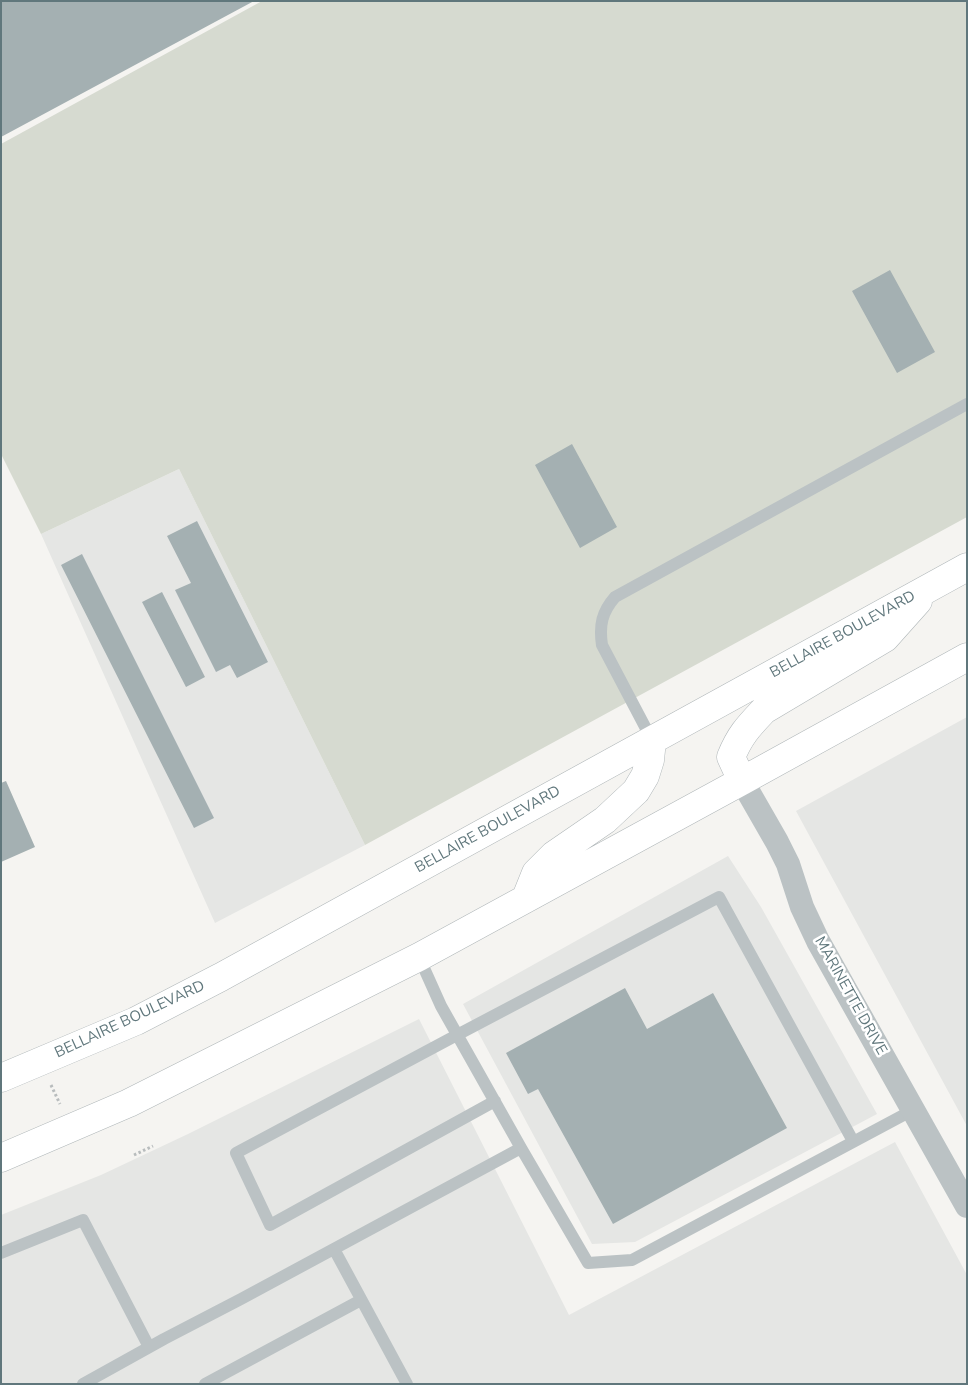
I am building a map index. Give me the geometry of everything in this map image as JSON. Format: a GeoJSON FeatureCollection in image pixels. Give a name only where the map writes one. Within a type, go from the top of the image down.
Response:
{"type":"FeatureCollection","features":[{"type":"Feature","properties":{"kind":"main road","name":"BELLAIRE BOULEVARD"},"geometry":{"type":"LineString","coordinates":[[1,1078],[136,1021],[221,977],[967,567]]}},
{"type":"Feature","properties":{"kind":"main road"},"geometry":{"type":"LineString","coordinates":[[742,781],[731,757],[738,740],[757,717],[779,700],[885,638],[932,586]]}},
{"type":"Feature","properties":{"kind":"main road"},"geometry":{"type":"LineString","coordinates":[[1,1158],[129,1103],[418,957],[967,657]]}},
{"type":"Feature","properties":{"kind":"main road"},"geometry":{"type":"LineString","coordinates":[[526,898],[536,873],[548,861],[605,820],[636,791],[645,776],[650,760],[652,740]]}},
{"type":"Feature","properties":{"kind":"street","name":"MARINETTE DRIVE"},"geometry":{"type":"LineString","coordinates":[[742,781],[788,864],[802,907],[818,941],[967,1206]]}},
{"type":"Feature","properties":{"kind":"lane"},"geometry":{"type":"LineString","coordinates":[[652,740],[602,645],[600,632],[602,620],[608,606],[615,597],[967,404]]}},
{"type":"Feature","properties":{"kind":"lane"},"geometry":{"type":"LineString","coordinates":[[495,1101],[270,1225],[236,1154],[457,1034],[719,897],[853,1142]]}},
{"type":"Feature","properties":{"kind":"lane"},"geometry":{"type":"LineString","coordinates":[[418,957],[441,1006],[588,1263],[632,1260],[914,1110]]}},
{"type":"Feature","properties":{"kind":"lane"},"geometry":{"type":"LineString","coordinates":[[83,1384],[521,1148]]}},
{"type":"Feature","properties":{"kind":"lane"},"geometry":{"type":"LineString","coordinates":[[1,1253],[83,1220],[150,1347]]}},
{"type":"Feature","properties":{"kind":"lane"},"geometry":{"type":"LineString","coordinates":[[334,1249],[407,1384]]}},
{"type":"Feature","properties":{"kind":"lane"},"geometry":{"type":"LineString","coordinates":[[205,1384],[361,1300]]}},
{"type":"Feature","properties":{"kind":"path"},"geometry":{"type":"LineString","coordinates":[[49,1080],[60,1105]]}},
{"type":"Feature","properties":{"kind":"path"},"geometry":{"type":"LineString","coordinates":[[134,1155],[153,1146]]}},
{"type":"Feature","properties":{"kind":"shaded area"},"geometry":{"type":"Polygon","coordinates":[[[262,1],[967,1],[967,517],[365,845],[179,469],[41,534],[1,454],[1,144],[262,1]]]}},
{"type":"Feature","properties":{"kind":"shaded area"},"geometry":{"type":"Polygon","coordinates":[[[179,469],[365,845],[215,923],[41,534],[179,469]]]}},
{"type":"Feature","properties":{"kind":"shaded area"},"geometry":{"type":"Polygon","coordinates":[[[967,717],[967,1126],[796,811],[967,717]]]}},
{"type":"Feature","properties":{"kind":"shaded area"},"geometry":{"type":"Polygon","coordinates":[[[728,856],[761,907],[877,1114],[635,1242],[592,1244],[463,1004],[728,856]]]}},
{"type":"Feature","properties":{"kind":"shaded area"},"geometry":{"type":"Polygon","coordinates":[[[419,1019],[569,1315],[895,1142],[967,1275],[967,1384],[1,1384],[1,1215],[101,1175],[188,1134],[419,1019]]]}},
{"type":"Feature","properties":{"kind":"building"},"geometry":{"type":"Polygon","coordinates":[[[1,1],[254,1],[1,137],[1,1]]]}},
{"type":"Feature","properties":{"kind":"building"},"geometry":{"type":"Polygon","coordinates":[[[890,270],[935,352],[897,373],[852,291],[890,270]]]}},
{"type":"Feature","properties":{"kind":"building"},"geometry":{"type":"Polygon","coordinates":[[[572,444],[617,527],[580,548],[535,465],[572,444]]]}},
{"type":"Feature","properties":{"kind":"building"},"geometry":{"type":"Polygon","coordinates":[[[197,521],[268,662],[237,678],[230,665],[216,672],[175,590],[191,583],[167,536],[197,521]]]}},
{"type":"Feature","properties":{"kind":"building"},"geometry":{"type":"Polygon","coordinates":[[[82,554],[214,818],[194,828],[61,565],[82,554]]]}},
{"type":"Feature","properties":{"kind":"building"},"geometry":{"type":"Polygon","coordinates":[[[162,592],[205,677],[186,687],[142,602],[162,592]]]}},
{"type":"Feature","properties":{"kind":"building"},"geometry":{"type":"Polygon","coordinates":[[[6,781],[35,847],[1,862],[1,783],[6,781]]]}},
{"type":"Feature","properties":{"kind":"building"},"geometry":{"type":"Polygon","coordinates":[[[625,988],[647,1029],[713,993],[787,1128],[613,1224],[538,1089],[528,1094],[506,1053],[625,988]]]}}]}
